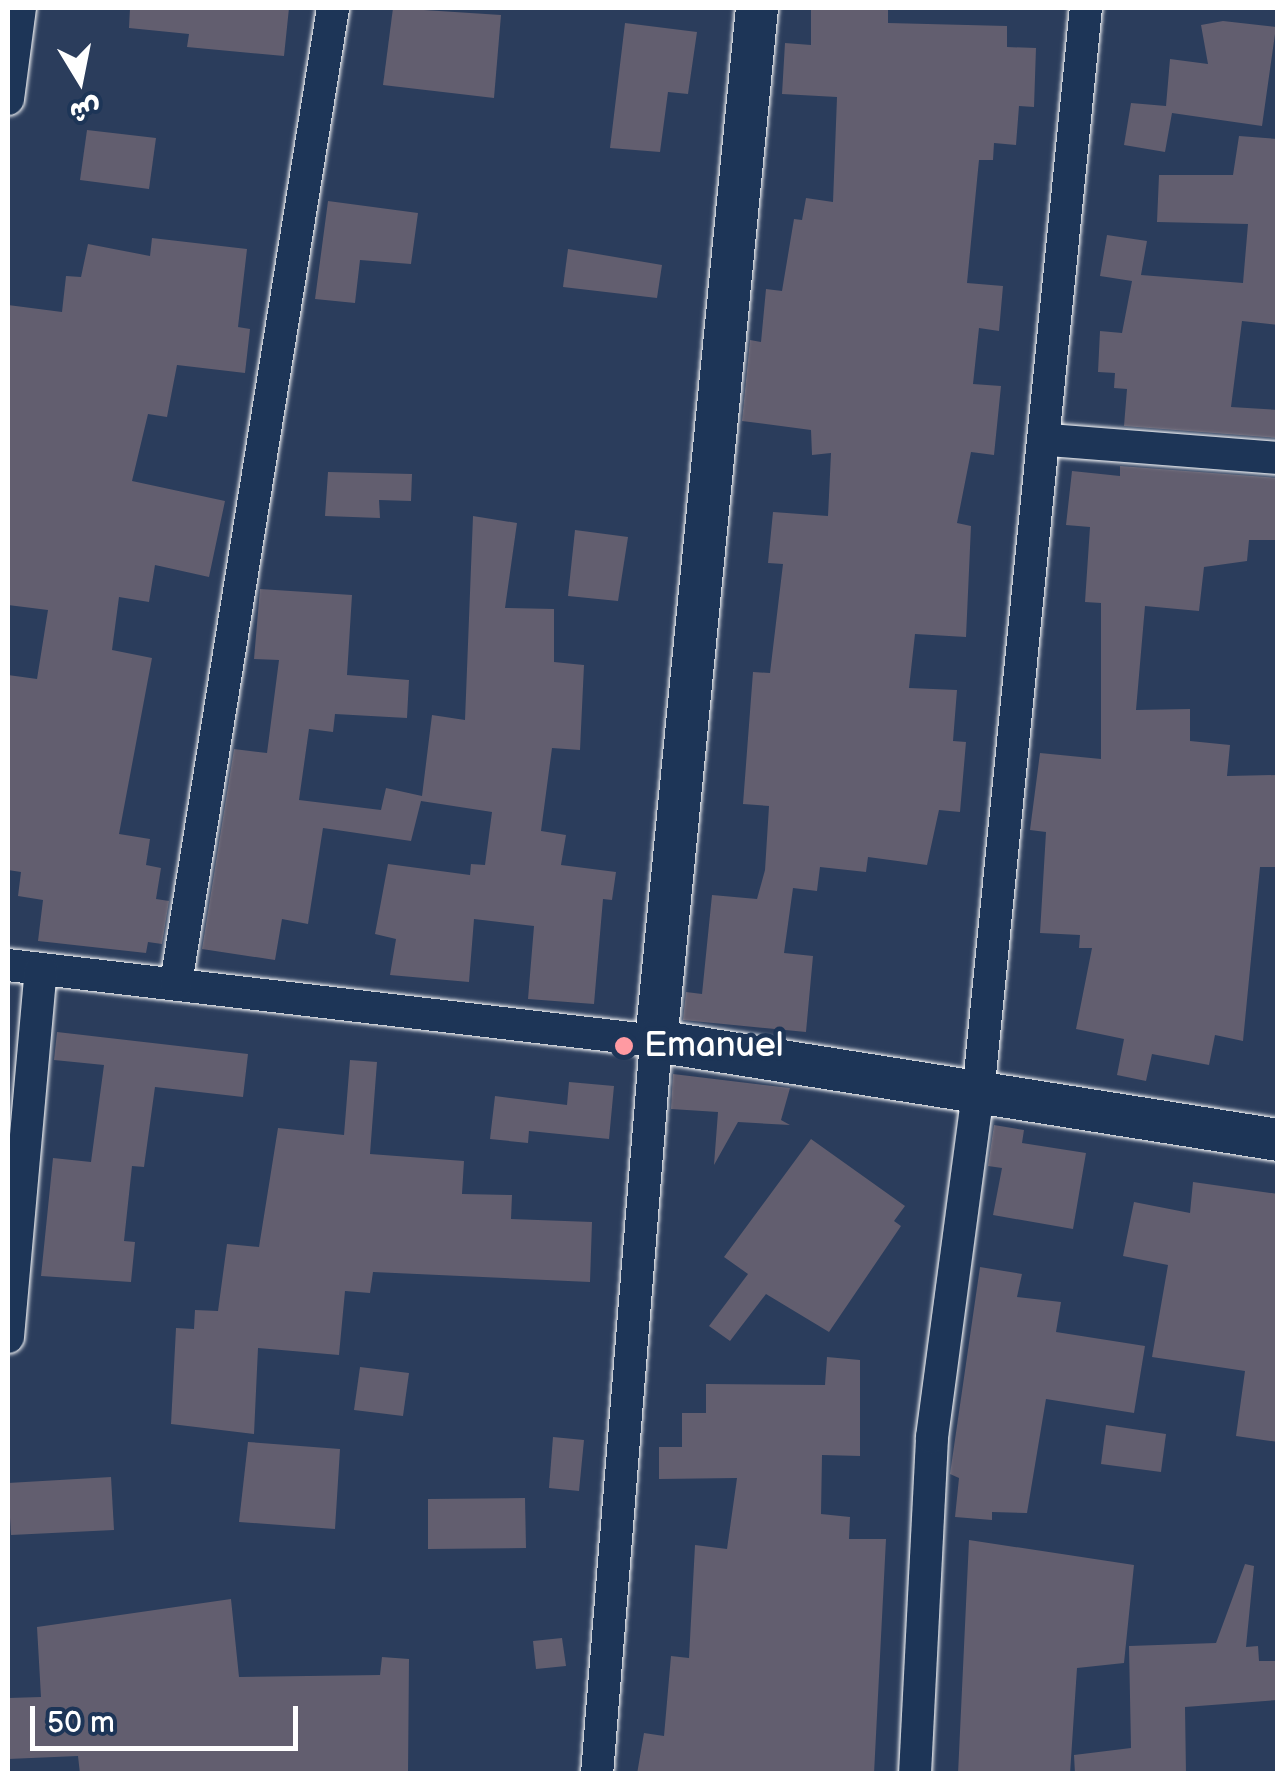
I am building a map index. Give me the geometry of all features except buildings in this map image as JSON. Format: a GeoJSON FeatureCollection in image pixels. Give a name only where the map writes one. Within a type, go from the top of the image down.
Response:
{"type":"FeatureCollection","features":[{"type":"Feature","properties":{"kind":"street"},"geometry":{"type":"LineString","coordinates":[[8,99],[20,8]]}},
{"type":"Feature","properties":{"kind":"street"},"geometry":{"type":"LineString","coordinates":[[176,983],[333,8]]}},
{"type":"Feature","properties":{"kind":"street"},"geometry":{"type":"LineString","coordinates":[[597,1774],[656,1041],[757,8]]}},
{"type":"Feature","properties":{"kind":"street"},"geometry":{"type":"LineString","coordinates":[[915,1774],[932,1437],[980,1086],[1049,440],[1086,8]]}},
{"type":"Feature","properties":{"kind":"street"},"geometry":{"type":"LineString","coordinates":[[1049,440],[1278,458]]}},
{"type":"Feature","properties":{"kind":"street"},"geometry":{"type":"LineString","coordinates":[[8,965],[656,1041],[980,1086],[1278,1140]]}},
{"type":"Feature","properties":{"kind":"street"},"geometry":{"type":"LineString","coordinates":[[8,1336],[41,969]]}},
{"type":"Feature","properties":{"kind":"place","name":"Emanuel"},"geometry":{"type":"Point","coordinates":[624,1046]}}]}
